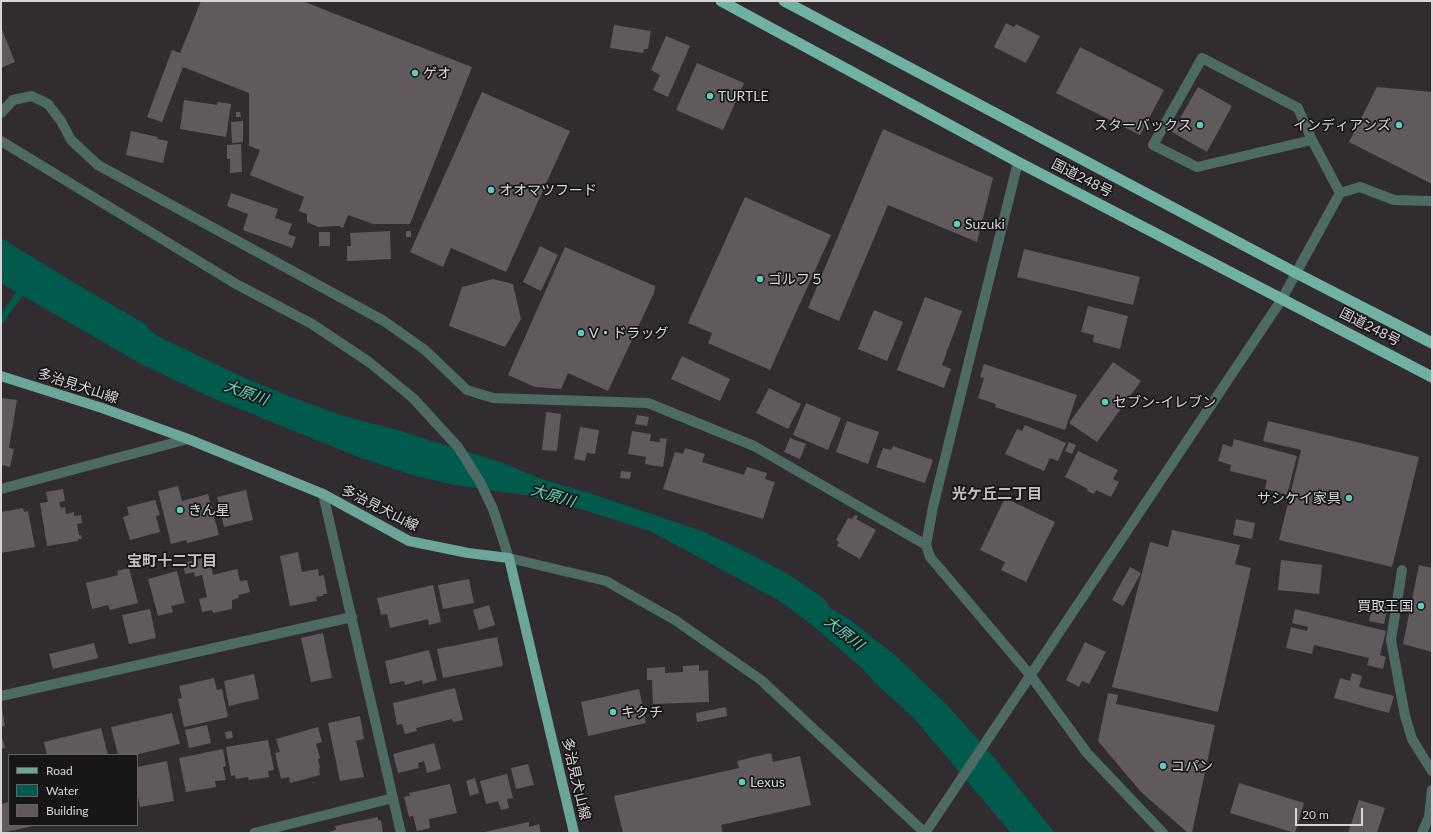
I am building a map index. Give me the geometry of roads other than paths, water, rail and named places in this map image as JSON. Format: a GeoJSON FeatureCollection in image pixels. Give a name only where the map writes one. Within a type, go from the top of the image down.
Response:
{"type":"FeatureCollection","features":[{"type":"Feature","properties":{"kind":"highway","name":"国道248号"},"geometry":{"type":"LineString","coordinates":[[721,1],[1018,162],[1432,377]]}},
{"type":"Feature","properties":{"kind":"highway","name":"国道248号"},"geometry":{"type":"LineString","coordinates":[[784,1],[1296,273],[1432,342]]}},
{"type":"Feature","properties":{"kind":"main road","name":"多治見犬山線"},"geometry":{"type":"LineString","coordinates":[[1,376],[102,408],[188,439],[323,494],[409,541],[468,553],[509,558],[574,833]]}},
{"type":"Feature","properties":{"kind":"street"},"geometry":{"type":"LineString","coordinates":[[1312,140],[1197,167],[1153,145],[1202,58],[1298,108],[1312,140],[1340,193]]}},
{"type":"Feature","properties":{"kind":"street"},"geometry":{"type":"LineString","coordinates":[[1,112],[13,100],[32,96],[48,104],[61,121],[71,140],[98,165],[384,321],[425,350],[467,390],[493,398],[648,403],[754,446],[926,545]]}},
{"type":"Feature","properties":{"kind":"street"},"geometry":{"type":"LineString","coordinates":[[1,141],[236,284],[312,324],[369,362],[413,398],[458,447],[480,482],[493,509],[509,558],[606,581],[675,620],[761,680],[925,833],[1282,298],[1340,193],[1360,187],[1394,200],[1432,201]]}},
{"type":"Feature","properties":{"kind":"street"},"geometry":{"type":"LineString","coordinates":[[1018,162],[932,507],[926,545],[930,558],[1031,676],[1087,753],[1164,833]]}},
{"type":"Feature","properties":{"kind":"street"},"geometry":{"type":"LineString","coordinates":[[1,489],[188,439]]}},
{"type":"Feature","properties":{"kind":"street"},"geometry":{"type":"LineString","coordinates":[[323,494],[401,833]]}},
{"type":"Feature","properties":{"kind":"street"},"geometry":{"type":"LineString","coordinates":[[1402,570],[1391,640],[1405,716],[1412,739],[1432,771]]}},
{"type":"Feature","properties":{"kind":"street"},"geometry":{"type":"LineString","coordinates":[[1,696],[352,617]]}},
{"type":"Feature","properties":{"kind":"street"},"geometry":{"type":"LineString","coordinates":[[1422,833],[1428,817],[1432,790]]}},
{"type":"Feature","properties":{"kind":"street"},"geometry":{"type":"LineString","coordinates":[[254,833],[393,798]]}},
{"type":"Feature","properties":{"kind":"water","name":"大原川"},"geometry":{"type":"Polygon","coordinates":[[[1,238],[143,323],[157,336],[247,379],[340,415],[397,430],[503,463],[541,479],[586,492],[702,531],[788,574],[824,599],[830,608],[849,619],[896,656],[947,705],[997,761],[1055,833],[1011,833],[912,716],[875,683],[863,669],[812,625],[780,601],[650,531],[562,503],[525,495],[454,485],[416,476],[361,458],[215,399],[141,364],[1,283],[1,238]]]}},
{"type":"Feature","properties":{"kind":"waterway"},"geometry":{"type":"LineString","coordinates":[[1,320],[25,286]]}},
{"type":"Feature","properties":{"kind":"place","name":"ゲオ"},"geometry":{"type":"Point","coordinates":[415,73]}},
{"type":"Feature","properties":{"kind":"place","name":"TURTLE"},"geometry":{"type":"Point","coordinates":[710,96]}},
{"type":"Feature","properties":{"kind":"place","name":"スターバックス"},"geometry":{"type":"Point","coordinates":[1200,125]}},
{"type":"Feature","properties":{"kind":"place","name":"インディアンズ"},"geometry":{"type":"Point","coordinates":[1399,125]}},
{"type":"Feature","properties":{"kind":"place","name":"オオマツフード"},"geometry":{"type":"Point","coordinates":[491,190]}},
{"type":"Feature","properties":{"kind":"place","name":"Suzuki"},"geometry":{"type":"Point","coordinates":[957,224]}},
{"type":"Feature","properties":{"kind":"place","name":"ゴルフ５"},"geometry":{"type":"Point","coordinates":[760,279]}},
{"type":"Feature","properties":{"kind":"place","name":"V・ドラッグ"},"geometry":{"type":"Point","coordinates":[581,333]}},
{"type":"Feature","properties":{"kind":"place","name":"セブン-イレブン"},"geometry":{"type":"Point","coordinates":[1105,402]}},
{"type":"Feature","properties":{"kind":"place","name":"サシケイ家具"},"geometry":{"type":"Point","coordinates":[1349,498]}},
{"type":"Feature","properties":{"kind":"place","name":"きん星"},"geometry":{"type":"Point","coordinates":[180,510]}},
{"type":"Feature","properties":{"kind":"place","name":"買取王国"},"geometry":{"type":"Point","coordinates":[1421,606]}},
{"type":"Feature","properties":{"kind":"place","name":"キクチ"},"geometry":{"type":"Point","coordinates":[613,712]}},
{"type":"Feature","properties":{"kind":"place","name":"コパン"},"geometry":{"type":"Point","coordinates":[1163,766]}},
{"type":"Feature","properties":{"kind":"place","name":"Lexus"},"geometry":{"type":"Point","coordinates":[742,782]}},
{"type":"Feature","properties":{"kind":"district","name":"光ケ丘二丁目"},"geometry":{"type":"Point","coordinates":[997,494]}},
{"type":"Feature","properties":{"kind":"district","name":"宝町十二丁目"},"geometry":{"type":"Point","coordinates":[172,561]}}]}
